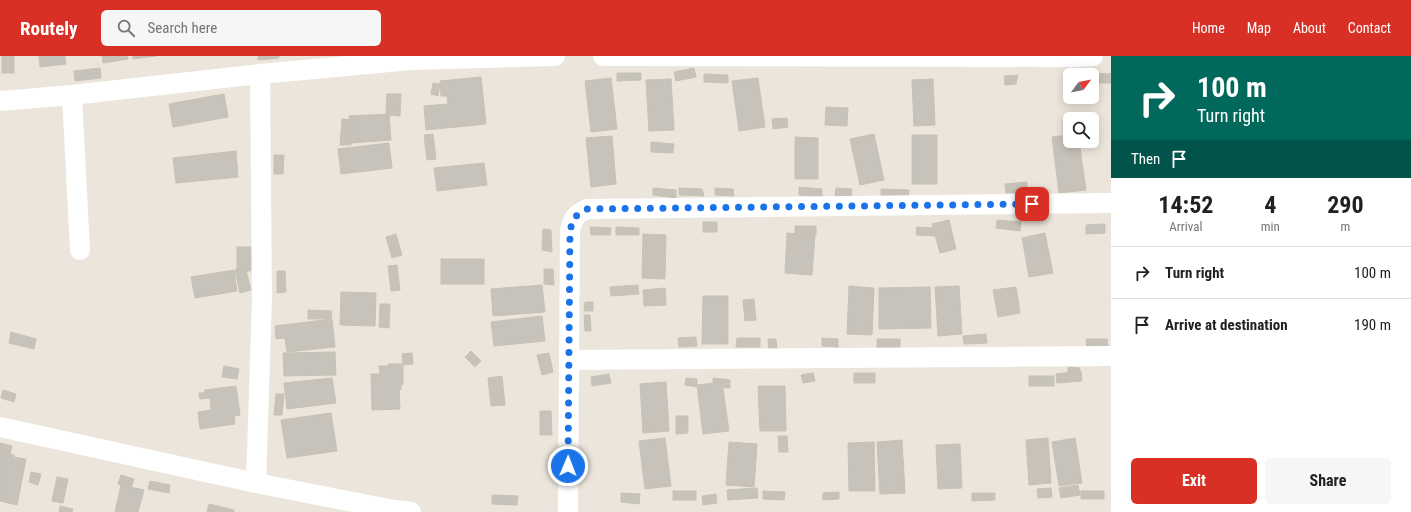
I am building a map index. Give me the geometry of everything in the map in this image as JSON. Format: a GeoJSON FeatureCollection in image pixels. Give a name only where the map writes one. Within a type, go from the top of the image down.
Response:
{"type":"FeatureCollection","features":[{"type":"Feature","properties":{"kind":"street"},"geometry":{"type":"LineString","coordinates":[[0,101],[411,60],[555,56]]}},
{"type":"Feature","properties":{"kind":"street"},"geometry":{"type":"LineString","coordinates":[[604,56],[1093,56]]}},
{"type":"Feature","properties":{"kind":"street"},"geometry":{"type":"LineString","coordinates":[[256,483],[262,298],[260,74]]}},
{"type":"Feature","properties":{"kind":"street"},"geometry":{"type":"LineString","coordinates":[[72,95],[80,250]]}},
{"type":"Feature","properties":{"kind":"street"},"geometry":{"type":"LineString","coordinates":[[568,512],[570,231],[572,220],[577,214],[587,209],[1111,203]]}},
{"type":"Feature","properties":{"kind":"street"},"geometry":{"type":"LineString","coordinates":[[569,360],[1111,356]]}},
{"type":"Feature","properties":{"kind":"street"},"geometry":{"type":"LineString","coordinates":[[0,427],[256,483],[399,511]]}},
{"type":"Feature","properties":{"kind":"building"},"geometry":{"type":"Polygon","coordinates":[[[2,56],[14,56],[14,73],[2,73],[2,56]]]}},
{"type":"Feature","properties":{"kind":"building"},"geometry":{"type":"Polygon","coordinates":[[[39,56],[65,56],[66,64],[40,67],[39,56]]]}},
{"type":"Feature","properties":{"kind":"building"},"geometry":{"type":"Polygon","coordinates":[[[102,56],[127,56],[128,59],[103,63],[102,56]]]}},
{"type":"Feature","properties":{"kind":"building"},"geometry":{"type":"Polygon","coordinates":[[[133,56],[156,56],[133,59],[133,56]]]}},
{"type":"Feature","properties":{"kind":"building"},"geometry":{"type":"Polygon","coordinates":[[[258,56],[279,56],[279,58],[258,60],[258,56]]]}},
{"type":"Feature","properties":{"kind":"building"},"geometry":{"type":"Polygon","coordinates":[[[100,68],[101,78],[75,81],[74,71],[100,68]]]}},
{"type":"Feature","properties":{"kind":"building"},"geometry":{"type":"Polygon","coordinates":[[[694,68],[696,77],[676,81],[674,72],[694,68]]]}},
{"type":"Feature","properties":{"kind":"building"},"geometry":{"type":"Polygon","coordinates":[[[617,73],[641,73],[641,80],[617,81],[617,73]]]}},
{"type":"Feature","properties":{"kind":"building"},"geometry":{"type":"Polygon","coordinates":[[[1099,73],[1111,74],[1111,83],[1099,83],[1099,73]]]}},
{"type":"Feature","properties":{"kind":"building"},"geometry":{"type":"Polygon","coordinates":[[[704,74],[728,75],[728,83],[704,82],[704,74]]]}},
{"type":"Feature","properties":{"kind":"building"},"geometry":{"type":"Polygon","coordinates":[[[1018,75],[1016,84],[1005,85],[1004,76],[1018,75]]]}},
{"type":"Feature","properties":{"kind":"building"},"geometry":{"type":"Polygon","coordinates":[[[481,77],[486,124],[426,130],[424,106],[448,104],[447,96],[441,96],[440,81],[481,77]]]}},
{"type":"Feature","properties":{"kind":"building"},"geometry":{"type":"Polygon","coordinates":[[[611,78],[617,129],[591,132],[585,81],[611,78]]]}},
{"type":"Feature","properties":{"kind":"building"},"geometry":{"type":"Polygon","coordinates":[[[758,78],[765,127],[739,131],[732,81],[758,78]]]}},
{"type":"Feature","properties":{"kind":"building"},"geometry":{"type":"Polygon","coordinates":[[[671,79],[674,130],[649,131],[646,80],[671,79]]]}},
{"type":"Feature","properties":{"kind":"building"},"geometry":{"type":"Polygon","coordinates":[[[933,79],[935,125],[914,126],[912,80],[933,79]]]}},
{"type":"Feature","properties":{"kind":"building"},"geometry":{"type":"Polygon","coordinates":[[[433,83],[440,84],[438,96],[431,94],[433,83]]]}},
{"type":"Feature","properties":{"kind":"building"},"geometry":{"type":"Polygon","coordinates":[[[224,94],[228,117],[173,127],[169,104],[224,94]]]}},
{"type":"Feature","properties":{"kind":"building"},"geometry":{"type":"Polygon","coordinates":[[[387,94],[401,94],[400,116],[386,115],[387,94]]]}},
{"type":"Feature","properties":{"kind":"building"},"geometry":{"type":"Polygon","coordinates":[[[826,107],[848,108],[847,126],[825,125],[826,107]]]}},
{"type":"Feature","properties":{"kind":"building"},"geometry":{"type":"Polygon","coordinates":[[[389,114],[391,140],[351,143],[349,116],[389,114]]]}},
{"type":"Feature","properties":{"kind":"building"},"geometry":{"type":"Polygon","coordinates":[[[787,118],[788,127],[773,129],[772,119],[787,118]]]}},
{"type":"Feature","properties":{"kind":"building"},"geometry":{"type":"Polygon","coordinates":[[[342,119],[353,120],[351,145],[340,145],[342,119]]]}},
{"type":"Feature","properties":{"kind":"building"},"geometry":{"type":"Polygon","coordinates":[[[433,134],[436,159],[427,160],[424,135],[433,134]]]}},
{"type":"Feature","properties":{"kind":"building"},"geometry":{"type":"Polygon","coordinates":[[[874,134],[884,180],[860,185],[850,139],[874,134]]]}},
{"type":"Feature","properties":{"kind":"building"},"geometry":{"type":"Polygon","coordinates":[[[912,135],[937,135],[937,184],[912,184],[912,135]]]}},
{"type":"Feature","properties":{"kind":"building"},"geometry":{"type":"Polygon","coordinates":[[[612,136],[616,184],[591,187],[586,138],[612,136]]]}},
{"type":"Feature","properties":{"kind":"building"},"geometry":{"type":"Polygon","coordinates":[[[1063,136],[1063,148],[1080,148],[1086,190],[1059,193],[1052,137],[1063,136]]]}},
{"type":"Feature","properties":{"kind":"building"},"geometry":{"type":"Polygon","coordinates":[[[795,137],[818,138],[818,179],[795,179],[795,137]]]}},
{"type":"Feature","properties":{"kind":"building"},"geometry":{"type":"Polygon","coordinates":[[[651,142],[674,144],[673,153],[651,152],[651,142]]]}},
{"type":"Feature","properties":{"kind":"building"},"geometry":{"type":"Polygon","coordinates":[[[389,143],[392,168],[341,174],[338,149],[389,143]]]}},
{"type":"Feature","properties":{"kind":"building"},"geometry":{"type":"Polygon","coordinates":[[[236,151],[238,177],[176,183],[173,158],[236,151]]]}},
{"type":"Feature","properties":{"kind":"building"},"geometry":{"type":"Polygon","coordinates":[[[274,155],[284,155],[283,174],[274,174],[274,155]]]}},
{"type":"Feature","properties":{"kind":"building"},"geometry":{"type":"Polygon","coordinates":[[[484,163],[487,185],[437,191],[434,168],[484,163]]]}},
{"type":"Feature","properties":{"kind":"building"},"geometry":{"type":"Polygon","coordinates":[[[1027,182],[1027,192],[1006,193],[1005,184],[1027,182]]]}},
{"type":"Feature","properties":{"kind":"building"},"geometry":{"type":"Polygon","coordinates":[[[799,187],[822,189],[822,197],[799,195],[799,187]]]}},
{"type":"Feature","properties":{"kind":"building"},"geometry":{"type":"Polygon","coordinates":[[[653,188],[676,190],[676,198],[653,195],[653,188]]]}},
{"type":"Feature","properties":{"kind":"building"},"geometry":{"type":"Polygon","coordinates":[[[679,188],[702,189],[704,196],[679,195],[679,188]]]}},
{"type":"Feature","properties":{"kind":"building"},"geometry":{"type":"Polygon","coordinates":[[[715,188],[733,189],[734,196],[715,195],[715,188]]]}},
{"type":"Feature","properties":{"kind":"building"},"geometry":{"type":"Polygon","coordinates":[[[836,188],[852,189],[851,198],[835,198],[836,188]]]}},
{"type":"Feature","properties":{"kind":"building"},"geometry":{"type":"Polygon","coordinates":[[[881,189],[909,190],[908,198],[881,197],[881,189]]]}},
{"type":"Feature","properties":{"kind":"building"},"geometry":{"type":"Polygon","coordinates":[[[949,220],[956,249],[940,253],[932,224],[949,220]]]}},
{"type":"Feature","properties":{"kind":"building"},"geometry":{"type":"Polygon","coordinates":[[[997,220],[1021,222],[1020,231],[996,228],[997,220]]]}},
{"type":"Feature","properties":{"kind":"building"},"geometry":{"type":"Polygon","coordinates":[[[703,222],[717,222],[717,232],[703,232],[703,222]]]}},
{"type":"Feature","properties":{"kind":"building"},"geometry":{"type":"Polygon","coordinates":[[[1105,224],[1105,233],[1086,234],[1086,225],[1105,224]]]}},
{"type":"Feature","properties":{"kind":"building"},"geometry":{"type":"Polygon","coordinates":[[[795,226],[816,226],[816,235],[795,234],[795,226]]]}},
{"type":"Feature","properties":{"kind":"building"},"geometry":{"type":"Polygon","coordinates":[[[590,227],[611,228],[610,235],[591,235],[590,227]]]}},
{"type":"Feature","properties":{"kind":"building"},"geometry":{"type":"Polygon","coordinates":[[[616,227],[639,228],[639,235],[616,235],[616,227]]]}},
{"type":"Feature","properties":{"kind":"building"},"geometry":{"type":"Polygon","coordinates":[[[917,227],[935,228],[935,236],[916,235],[917,227]]]}},
{"type":"Feature","properties":{"kind":"building"},"geometry":{"type":"Polygon","coordinates":[[[543,229],[551,230],[552,252],[542,250],[543,229]]]}},
{"type":"Feature","properties":{"kind":"building"},"geometry":{"type":"Polygon","coordinates":[[[787,233],[815,235],[812,275],[785,273],[787,233]]]}},
{"type":"Feature","properties":{"kind":"building"},"geometry":{"type":"Polygon","coordinates":[[[1045,233],[1053,273],[1029,277],[1022,238],[1045,233]]]}},
{"type":"Feature","properties":{"kind":"building"},"geometry":{"type":"Polygon","coordinates":[[[396,234],[402,255],[392,258],[386,237],[396,234]]]}},
{"type":"Feature","properties":{"kind":"building"},"geometry":{"type":"Polygon","coordinates":[[[643,234],[666,235],[665,279],[642,278],[643,234]]]}},
{"type":"Feature","properties":{"kind":"building"},"geometry":{"type":"Polygon","coordinates":[[[237,247],[251,247],[251,271],[237,271],[237,247]]]}},
{"type":"Feature","properties":{"kind":"building"},"geometry":{"type":"Polygon","coordinates":[[[441,259],[484,259],[484,284],[441,284],[441,259]]]}},
{"type":"Feature","properties":{"kind":"building"},"geometry":{"type":"Polygon","coordinates":[[[397,265],[400,290],[391,291],[388,266],[397,265]]]}},
{"type":"Feature","properties":{"kind":"building"},"geometry":{"type":"Polygon","coordinates":[[[245,267],[251,290],[240,293],[235,270],[245,267]]]}},
{"type":"Feature","properties":{"kind":"building"},"geometry":{"type":"Polygon","coordinates":[[[544,269],[553,269],[554,285],[544,284],[544,269]]]}},
{"type":"Feature","properties":{"kind":"building"},"geometry":{"type":"Polygon","coordinates":[[[234,270],[237,291],[195,298],[191,277],[234,270]]]}},
{"type":"Feature","properties":{"kind":"building"},"geometry":{"type":"Polygon","coordinates":[[[277,271],[285,271],[286,292],[277,293],[277,271]]]}},
{"type":"Feature","properties":{"kind":"building"},"geometry":{"type":"Polygon","coordinates":[[[542,285],[545,312],[493,316],[491,289],[542,285]]]}},
{"type":"Feature","properties":{"kind":"building"},"geometry":{"type":"Polygon","coordinates":[[[638,285],[639,294],[611,296],[610,287],[638,285]]]}},
{"type":"Feature","properties":{"kind":"building"},"geometry":{"type":"Polygon","coordinates":[[[849,286],[874,288],[872,335],[847,334],[849,286]]]}},
{"type":"Feature","properties":{"kind":"building"},"geometry":{"type":"Polygon","coordinates":[[[959,286],[962,334],[938,336],[935,287],[959,286]]]}},
{"type":"Feature","properties":{"kind":"building"},"geometry":{"type":"Polygon","coordinates":[[[930,287],[931,328],[879,329],[879,288],[930,287]]]}},
{"type":"Feature","properties":{"kind":"building"},"geometry":{"type":"Polygon","coordinates":[[[1016,287],[1020,313],[998,317],[993,290],[1016,287]]]}},
{"type":"Feature","properties":{"kind":"building"},"geometry":{"type":"Polygon","coordinates":[[[665,288],[666,305],[644,306],[643,290],[665,288]]]}},
{"type":"Feature","properties":{"kind":"building"},"geometry":{"type":"Polygon","coordinates":[[[341,292],[376,293],[375,326],[340,325],[341,292]]]}},
{"type":"Feature","properties":{"kind":"building"},"geometry":{"type":"Polygon","coordinates":[[[703,296],[728,296],[728,344],[702,344],[703,296]]]}},
{"type":"Feature","properties":{"kind":"building"},"geometry":{"type":"Polygon","coordinates":[[[754,299],[756,320],[745,321],[743,300],[754,299]]]}},
{"type":"Feature","properties":{"kind":"building"},"geometry":{"type":"Polygon","coordinates":[[[585,302],[593,302],[593,311],[584,311],[585,302]]]}},
{"type":"Feature","properties":{"kind":"building"},"geometry":{"type":"Polygon","coordinates":[[[380,304],[390,304],[389,328],[379,327],[380,304]]]}},
{"type":"Feature","properties":{"kind":"building"},"geometry":{"type":"Polygon","coordinates":[[[308,310],[332,311],[331,319],[308,319],[308,310]]]}},
{"type":"Feature","properties":{"kind":"building"},"geometry":{"type":"Polygon","coordinates":[[[584,315],[590,315],[591,331],[585,331],[584,315]]]}},
{"type":"Feature","properties":{"kind":"building"},"geometry":{"type":"Polygon","coordinates":[[[542,316],[545,341],[494,346],[491,322],[542,316]]]}},
{"type":"Feature","properties":{"kind":"building"},"geometry":{"type":"Polygon","coordinates":[[[332,319],[335,347],[287,352],[285,338],[276,339],[275,326],[332,319]]]}},
{"type":"Feature","properties":{"kind":"building"},"geometry":{"type":"Polygon","coordinates":[[[11,332],[36,339],[34,349],[9,343],[11,332]]]}},
{"type":"Feature","properties":{"kind":"building"},"geometry":{"type":"Polygon","coordinates":[[[986,334],[987,343],[964,344],[963,336],[986,334]]]}},
{"type":"Feature","properties":{"kind":"building"},"geometry":{"type":"Polygon","coordinates":[[[696,337],[697,346],[679,347],[678,338],[696,337]]]}},
{"type":"Feature","properties":{"kind":"building"},"geometry":{"type":"Polygon","coordinates":[[[737,338],[760,338],[760,347],[736,347],[737,338]]]}},
{"type":"Feature","properties":{"kind":"building"},"geometry":{"type":"Polygon","coordinates":[[[822,338],[838,339],[838,347],[822,346],[822,338]]]}},
{"type":"Feature","properties":{"kind":"building"},"geometry":{"type":"Polygon","coordinates":[[[768,339],[776,339],[777,349],[769,349],[768,339]]]}},
{"type":"Feature","properties":{"kind":"building"},"geometry":{"type":"Polygon","coordinates":[[[877,339],[900,339],[900,348],[877,348],[877,339]]]}},
{"type":"Feature","properties":{"kind":"building"},"geometry":{"type":"Polygon","coordinates":[[[1086,339],[1107,339],[1108,348],[1087,349],[1086,339]]]}},
{"type":"Feature","properties":{"kind":"building"},"geometry":{"type":"Polygon","coordinates":[[[471,351],[481,361],[475,367],[465,357],[471,351]]]}},
{"type":"Feature","properties":{"kind":"building"},"geometry":{"type":"Polygon","coordinates":[[[335,352],[336,375],[284,376],[283,353],[335,352]]]}},
{"type":"Feature","properties":{"kind":"building"},"geometry":{"type":"Polygon","coordinates":[[[412,353],[413,364],[403,365],[402,354],[412,353]]]}},
{"type":"Feature","properties":{"kind":"building"},"geometry":{"type":"Polygon","coordinates":[[[549,353],[553,372],[542,375],[537,355],[549,353]]]}},
{"type":"Feature","properties":{"kind":"building"},"geometry":{"type":"Polygon","coordinates":[[[389,364],[403,364],[403,384],[399,390],[400,409],[372,410],[371,374],[380,374],[379,366],[388,366],[389,364]]]}},
{"type":"Feature","properties":{"kind":"building"},"geometry":{"type":"Polygon","coordinates":[[[224,366],[239,369],[237,379],[222,377],[224,366]]]}},
{"type":"Feature","properties":{"kind":"building"},"geometry":{"type":"Polygon","coordinates":[[[1068,367],[1080,368],[1079,372],[1068,372],[1068,367]]]}},
{"type":"Feature","properties":{"kind":"building"},"geometry":{"type":"Polygon","coordinates":[[[1081,371],[1082,381],[1057,383],[1056,374],[1081,371]]]}},
{"type":"Feature","properties":{"kind":"building"},"geometry":{"type":"Polygon","coordinates":[[[813,373],[815,381],[803,383],[801,375],[813,373]]]}},
{"type":"Feature","properties":{"kind":"building"},"geometry":{"type":"Polygon","coordinates":[[[854,373],[875,373],[875,383],[854,383],[854,373]]]}},
{"type":"Feature","properties":{"kind":"building"},"geometry":{"type":"Polygon","coordinates":[[[609,374],[611,383],[592,386],[591,377],[609,374]]]}},
{"type":"Feature","properties":{"kind":"building"},"geometry":{"type":"Polygon","coordinates":[[[502,376],[505,405],[491,406],[488,378],[502,376]]]}},
{"type":"Feature","properties":{"kind":"building"},"geometry":{"type":"Polygon","coordinates":[[[1029,376],[1054,376],[1054,386],[1029,386],[1029,376]]]}},
{"type":"Feature","properties":{"kind":"building"},"geometry":{"type":"Polygon","coordinates":[[[332,378],[336,403],[287,409],[284,383],[332,378]]]}},
{"type":"Feature","properties":{"kind":"building"},"geometry":{"type":"Polygon","coordinates":[[[686,378],[697,379],[697,387],[685,385],[686,378]]]}},
{"type":"Feature","properties":{"kind":"building"},"geometry":{"type":"Polygon","coordinates":[[[713,378],[730,380],[730,388],[713,387],[713,378]]]}},
{"type":"Feature","properties":{"kind":"building"},"geometry":{"type":"Polygon","coordinates":[[[666,382],[669,431],[643,433],[640,384],[666,382]]]}},
{"type":"Feature","properties":{"kind":"building"},"geometry":{"type":"Polygon","coordinates":[[[722,382],[729,431],[703,434],[697,385],[722,382]]]}},
{"type":"Feature","properties":{"kind":"building"},"geometry":{"type":"Polygon","coordinates":[[[236,386],[240,415],[234,416],[235,424],[200,429],[198,412],[211,410],[210,398],[200,399],[199,393],[204,393],[205,390],[236,386]]]}},
{"type":"Feature","properties":{"kind":"building"},"geometry":{"type":"Polygon","coordinates":[[[758,386],[785,386],[786,431],[760,431],[758,386]]]}},
{"type":"Feature","properties":{"kind":"building"},"geometry":{"type":"Polygon","coordinates":[[[3,390],[16,394],[14,402],[1,398],[3,390]]]}},
{"type":"Feature","properties":{"kind":"building"},"geometry":{"type":"Polygon","coordinates":[[[276,394],[284,394],[282,415],[274,415],[276,394]]]}},
{"type":"Feature","properties":{"kind":"building"},"geometry":{"type":"Polygon","coordinates":[[[540,411],[551,411],[552,435],[540,435],[540,411]]]}},
{"type":"Feature","properties":{"kind":"building"},"geometry":{"type":"Polygon","coordinates":[[[331,413],[337,451],[287,458],[281,420],[331,413]]]}},
{"type":"Feature","properties":{"kind":"building"},"geometry":{"type":"Polygon","coordinates":[[[676,416],[688,416],[688,433],[676,434],[676,416]]]}},
{"type":"Feature","properties":{"kind":"building"},"geometry":{"type":"Polygon","coordinates":[[[778,436],[787,436],[788,452],[779,452],[778,436]]]}},
{"type":"Feature","properties":{"kind":"building"},"geometry":{"type":"Polygon","coordinates":[[[665,438],[671,486],[645,489],[639,441],[665,438]]]}},
{"type":"Feature","properties":{"kind":"building"},"geometry":{"type":"Polygon","coordinates":[[[1048,438],[1051,483],[1029,485],[1026,440],[1048,438]]]}},
{"type":"Feature","properties":{"kind":"building"},"geometry":{"type":"Polygon","coordinates":[[[1075,438],[1082,483],[1059,486],[1052,442],[1075,438]]]}},
{"type":"Feature","properties":{"kind":"building"},"geometry":{"type":"Polygon","coordinates":[[[902,440],[905,493],[880,494],[877,442],[902,440]]]}},
{"type":"Feature","properties":{"kind":"building"},"geometry":{"type":"Polygon","coordinates":[[[729,442],[757,444],[754,487],[726,485],[729,442]]]}},
{"type":"Feature","properties":{"kind":"building"},"geometry":{"type":"Polygon","coordinates":[[[874,442],[875,491],[849,491],[848,443],[874,442]]]}},
{"type":"Feature","properties":{"kind":"building"},"geometry":{"type":"Polygon","coordinates":[[[0,443],[12,446],[10,454],[14,455],[14,457],[26,459],[17,505],[0,501],[0,443]]]}},
{"type":"Feature","properties":{"kind":"building"},"geometry":{"type":"Polygon","coordinates":[[[960,444],[962,488],[938,489],[936,445],[960,444]]]}},
{"type":"Feature","properties":{"kind":"building"},"geometry":{"type":"Polygon","coordinates":[[[31,472],[41,474],[38,485],[29,482],[31,472]]]}},
{"type":"Feature","properties":{"kind":"building"},"geometry":{"type":"Polygon","coordinates":[[[121,475],[134,479],[131,488],[118,484],[121,475]]]}},
{"type":"Feature","properties":{"kind":"building"},"geometry":{"type":"Polygon","coordinates":[[[57,477],[68,479],[63,503],[52,501],[57,477]]]}},
{"type":"Feature","properties":{"kind":"building"},"geometry":{"type":"Polygon","coordinates":[[[150,481],[170,485],[169,493],[148,489],[150,481]]]}},
{"type":"Feature","properties":{"kind":"building"},"geometry":{"type":"Polygon","coordinates":[[[121,485],[144,490],[138,512],[115,512],[121,485]]]}},
{"type":"Feature","properties":{"kind":"building"},"geometry":{"type":"Polygon","coordinates":[[[1078,485],[1080,495],[1061,498],[1059,488],[1078,485]]]}},
{"type":"Feature","properties":{"kind":"building"},"geometry":{"type":"Polygon","coordinates":[[[757,488],[758,498],[728,500],[727,490],[757,488]]]}},
{"type":"Feature","properties":{"kind":"building"},"geometry":{"type":"Polygon","coordinates":[[[1051,488],[1052,497],[1038,498],[1037,489],[1051,488]]]}},
{"type":"Feature","properties":{"kind":"building"},"geometry":{"type":"Polygon","coordinates":[[[673,491],[696,491],[696,500],[673,500],[673,491]]]}},
{"type":"Feature","properties":{"kind":"building"},"geometry":{"type":"Polygon","coordinates":[[[763,491],[785,492],[784,500],[763,499],[763,491]]]}},
{"type":"Feature","properties":{"kind":"building"},"geometry":{"type":"Polygon","coordinates":[[[1081,491],[1104,491],[1104,499],[1081,499],[1081,491]]]}},
{"type":"Feature","properties":{"kind":"building"},"geometry":{"type":"Polygon","coordinates":[[[839,492],[839,499],[823,500],[823,493],[839,492]]]}},
{"type":"Feature","properties":{"kind":"building"},"geometry":{"type":"Polygon","coordinates":[[[621,493],[640,494],[639,504],[621,502],[621,493]]]}},
{"type":"Feature","properties":{"kind":"building"},"geometry":{"type":"Polygon","coordinates":[[[972,493],[995,493],[995,500],[972,501],[972,493]]]}},
{"type":"Feature","properties":{"kind":"building"},"geometry":{"type":"Polygon","coordinates":[[[716,494],[717,503],[703,505],[702,496],[716,494]]]}},
{"type":"Feature","properties":{"kind":"building"},"geometry":{"type":"Polygon","coordinates":[[[492,495],[518,496],[517,505],[492,504],[492,495]]]}},
{"type":"Feature","properties":{"kind":"building"},"geometry":{"type":"Polygon","coordinates":[[[209,504],[234,510],[234,512],[207,512],[209,504]]]}},
{"type":"Feature","properties":{"kind":"building"},"geometry":{"type":"Polygon","coordinates":[[[60,506],[73,509],[72,512],[59,512],[60,506]]]}},
{"type":"Feature","properties":{"kind":"route"},"geometry":{"type":"LineString","coordinates":[[568,466],[570,231],[572,220],[577,214],[587,209],[1032,204]]}}]}
